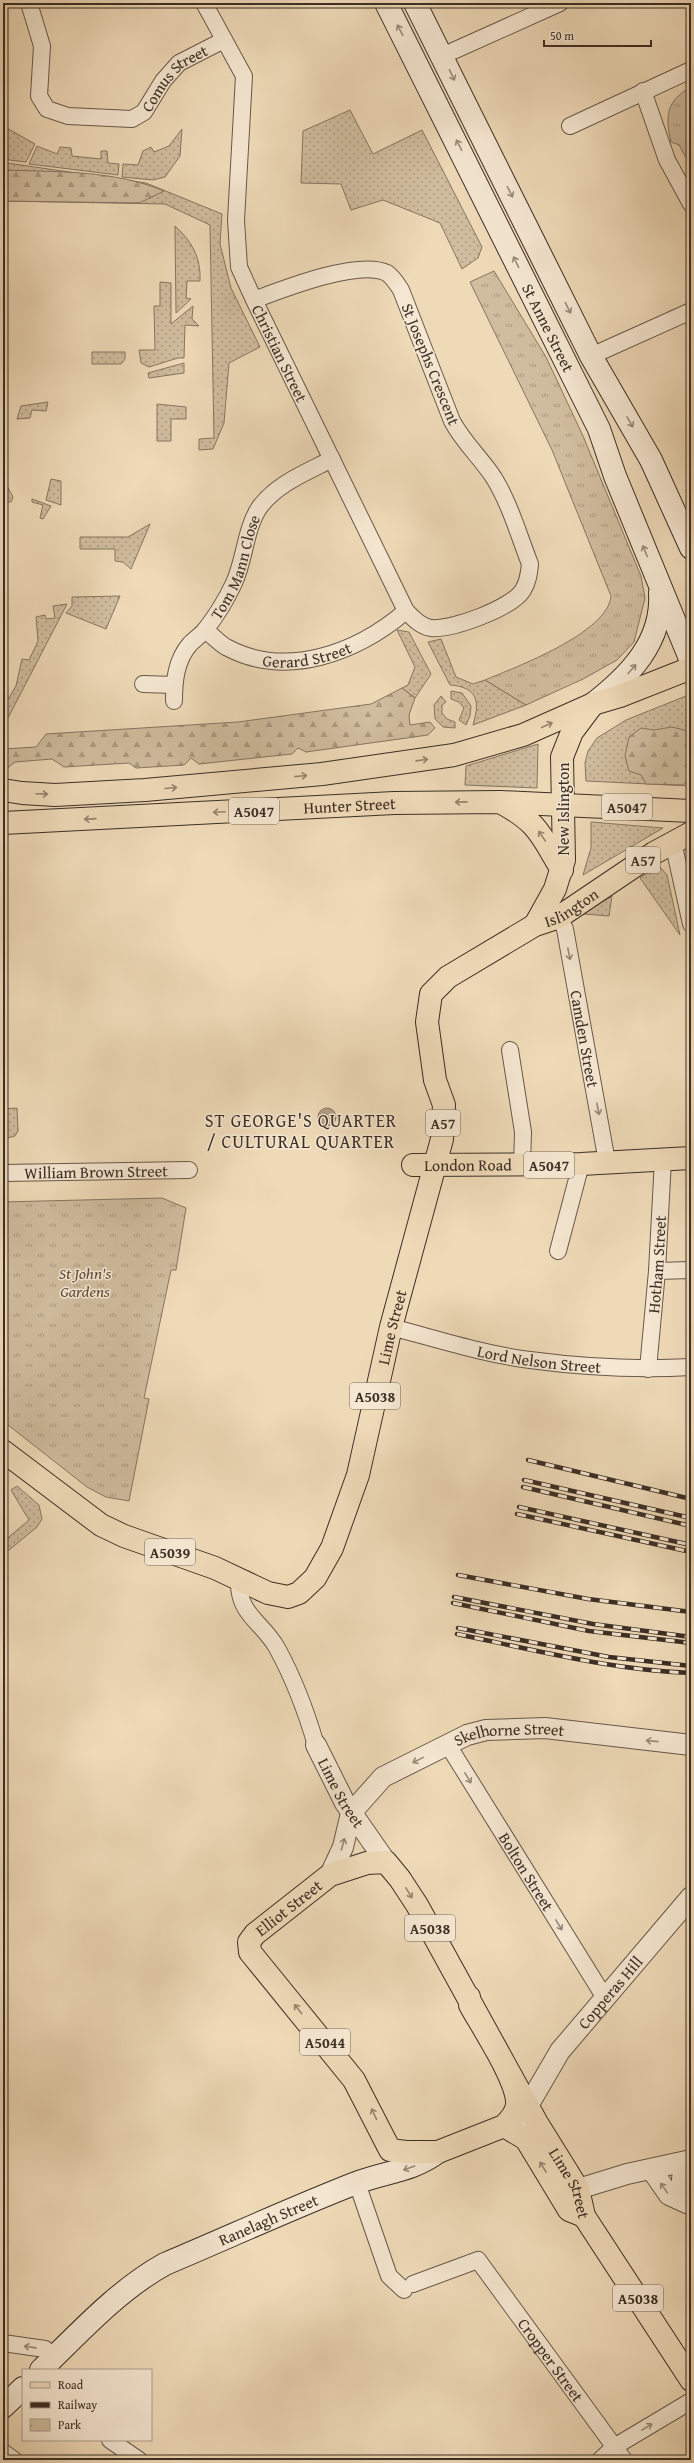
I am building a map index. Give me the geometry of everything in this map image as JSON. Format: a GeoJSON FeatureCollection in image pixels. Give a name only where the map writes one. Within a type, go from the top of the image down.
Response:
{"type":"FeatureCollection","features":[{"type":"Feature","properties":{"kind":"main road","name":"St Anne Street"},"geometry":{"type":"LineString","coordinates":[[386,3],[599,429],[615,476],[659,588],[691,661]]}},
{"type":"Feature","properties":{"kind":"main road","name":"St Anne Street"},"geometry":{"type":"LineString","coordinates":[[415,3],[591,356],[652,460],[689,541]]}},
{"type":"Feature","properties":{"kind":"main road"},"geometry":{"type":"LineString","coordinates":[[593,704],[632,669],[648,647],[659,614],[659,588]]}},
{"type":"Feature","properties":{"kind":"main road","name":"A5047"},"geometry":{"type":"LineString","coordinates":[[593,704],[620,696],[691,668]]}},
{"type":"Feature","properties":{"kind":"main road","name":"Hunter Street"},"geometry":{"type":"LineString","coordinates":[[3,790],[55,795],[145,790],[268,780],[424,760],[500,743],[593,704]]}},
{"type":"Feature","properties":{"kind":"main road","name":"New Islington"},"geometry":{"type":"LineString","coordinates":[[535,925],[555,889],[562,870],[564,848],[561,772],[563,753],[572,732],[593,704]]}},
{"type":"Feature","properties":{"kind":"main road"},"geometry":{"type":"LineString","coordinates":[[500,802],[536,827],[562,870]]}},
{"type":"Feature","properties":{"kind":"main road","name":"Hunter Street"},"geometry":{"type":"LineString","coordinates":[[5,822],[394,803],[500,802],[691,811]]}},
{"type":"Feature","properties":{"kind":"main road","name":"Islington"},"geometry":{"type":"LineString","coordinates":[[424,1165],[442,1139],[444,1112],[435,1080],[427,1022],[431,994],[448,978],[535,925],[559,917],[682,837]]}},
{"type":"Feature","properties":{"kind":"main road","name":"London Road"},"geometry":{"type":"LineString","coordinates":[[424,1165],[581,1164],[691,1158]]}},
{"type":"Feature","properties":{"kind":"main road","name":"Lime Street"},"geometry":{"type":"LineString","coordinates":[[315,1578],[332,1548],[358,1476],[392,1327],[424,1165]]}},
{"type":"Feature","properties":{"kind":"main road","name":"A5039"},"geometry":{"type":"LineString","coordinates":[[3,1451],[54,1488],[86,1516],[124,1536],[198,1561],[239,1578],[268,1593],[288,1596],[299,1593],[315,1578]]}},
{"type":"Feature","properties":{"kind":"main road","name":"Lime Street"},"geometry":{"type":"LineString","coordinates":[[386,1862],[400,1879],[417,1905],[469,1997]]}},
{"type":"Feature","properties":{"kind":"main road","name":"Elliot Street"},"geometry":{"type":"LineString","coordinates":[[386,1862],[367,1863],[330,1874],[255,1934],[249,1942],[250,1952],[354,2080],[390,2150]]}},
{"type":"Feature","properties":{"kind":"main road"},"geometry":{"type":"LineString","coordinates":[[469,1997],[532,2115]]}},
{"type":"Feature","properties":{"kind":"main road"},"geometry":{"type":"LineString","coordinates":[[469,1997],[470,2005],[500,2058],[516,2092],[517,2105],[512,2119],[504,2126]]}},
{"type":"Feature","properties":{"kind":"main road","name":"Lime Street"},"geometry":{"type":"LineString","coordinates":[[504,2126],[532,2115],[569,2192],[569,2210],[584,2216],[691,2380]]}},
{"type":"Feature","properties":{"kind":"main road","name":"Ranelagh Street"},"geometry":{"type":"LineString","coordinates":[[48,2364],[108,2307],[148,2274],[165,2264],[367,2179],[391,2174],[425,2162],[438,2152],[504,2126]]}},
{"type":"Feature","properties":{"kind":"main road"},"geometry":{"type":"LineString","coordinates":[[367,2179],[390,2150]]}},
{"type":"Feature","properties":{"kind":"main road","name":"Ranelagh Street"},"geometry":{"type":"LineString","coordinates":[[390,2150],[406,2152],[438,2152]]}},
{"type":"Feature","properties":{"kind":"main road"},"geometry":{"type":"LineString","coordinates":[[3,2407],[22,2389]]}},
{"type":"Feature","properties":{"kind":"street","name":"Comus Street"},"geometry":{"type":"LineString","coordinates":[[29,3],[42,46],[39,96],[47,109],[68,116],[132,119],[144,112],[163,81],[179,63],[224,40]]}},
{"type":"Feature","properties":{"kind":"street"},"geometry":{"type":"LineString","coordinates":[[204,3],[224,40]]}},
{"type":"Feature","properties":{"kind":"street"},"geometry":{"type":"LineString","coordinates":[[442,56],[560,3]]}},
{"type":"Feature","properties":{"kind":"street","name":"Christian Street"},"geometry":{"type":"LineString","coordinates":[[224,40],[244,76],[236,220],[239,267],[406,611]]}},
{"type":"Feature","properties":{"kind":"street"},"geometry":{"type":"LineString","coordinates":[[570,126],[691,70]]}},
{"type":"Feature","properties":{"kind":"street"},"geometry":{"type":"LineString","coordinates":[[643,91],[667,160],[691,204]]}},
{"type":"Feature","properties":{"kind":"street","name":"St Josephs Crescent"},"geometry":{"type":"LineString","coordinates":[[254,300],[293,285],[342,273],[375,269],[388,274],[401,290],[452,421],[461,438],[493,477],[500,490],[530,564],[529,577],[523,591],[510,604],[485,615],[449,626],[431,628],[419,624],[406,611]]}},
{"type":"Feature","properties":{"kind":"street"},"geometry":{"type":"LineString","coordinates":[[591,356],[691,312]]}},
{"type":"Feature","properties":{"kind":"street","name":"Tom Mann Close"},"geometry":{"type":"LineString","coordinates":[[143,684],[174,693],[176,672],[189,646],[205,630],[234,584],[242,560],[249,528],[260,508],[273,493],[297,477],[332,459]]}},
{"type":"Feature","properties":{"kind":"street","name":"Gerard Street"},"geometry":{"type":"LineString","coordinates":[[205,630],[225,647],[248,657],[279,662],[311,659],[342,652],[370,638],[406,611]]}},
{"type":"Feature","properties":{"kind":"street"},"geometry":{"type":"LineString","coordinates":[[682,837],[691,924]]}},
{"type":"Feature","properties":{"kind":"street","name":"Camden Street"},"geometry":{"type":"LineString","coordinates":[[559,917],[565,930],[607,1162]]}},
{"type":"Feature","properties":{"kind":"street"},"geometry":{"type":"LineString","coordinates":[[510,1050],[523,1132],[522,1165]]}},
{"type":"Feature","properties":{"kind":"street","name":"Hotham Street"},"geometry":{"type":"LineString","coordinates":[[648,1369],[657,1271],[663,1160]]}},
{"type":"Feature","properties":{"kind":"street"},"geometry":{"type":"LineString","coordinates":[[558,1251],[581,1164]]}},
{"type":"Feature","properties":{"kind":"street","name":"William Brown Street"},"geometry":{"type":"LineString","coordinates":[[3,1173],[189,1170]]}},
{"type":"Feature","properties":{"kind":"street"},"geometry":{"type":"LineString","coordinates":[[657,1271],[691,1270]]}},
{"type":"Feature","properties":{"kind":"street","name":"Lord Nelson Street"},"geometry":{"type":"LineString","coordinates":[[392,1327],[485,1352],[531,1360],[648,1369],[691,1367]]}},
{"type":"Feature","properties":{"kind":"street","name":"Lime Street"},"geometry":{"type":"LineString","coordinates":[[239,1578],[238,1592],[245,1610],[276,1647],[302,1701],[316,1745],[351,1813],[386,1862]]}},
{"type":"Feature","properties":{"kind":"street","name":"Skelhorne Street"},"geometry":{"type":"LineString","coordinates":[[351,1813],[383,1777],[467,1735],[480,1732],[518,1728],[545,1728],[691,1745]]}},
{"type":"Feature","properties":{"kind":"street","name":"Bolton Street"},"geometry":{"type":"LineString","coordinates":[[448,1745],[604,1998]]}},
{"type":"Feature","properties":{"kind":"street","name":"Elliot Street"},"geometry":{"type":"LineString","coordinates":[[330,1874],[343,1847],[351,1813]]}},
{"type":"Feature","properties":{"kind":"street","name":"Copperas Hill"},"geometry":{"type":"LineString","coordinates":[[532,2115],[560,2051],[691,1897]]}},
{"type":"Feature","properties":{"kind":"street"},"geometry":{"type":"LineString","coordinates":[[569,2192],[651,2169],[687,2161],[681,2188],[687,2203]]}},
{"type":"Feature","properties":{"kind":"street"},"geometry":{"type":"LineString","coordinates":[[651,2169],[669,2195],[687,2203]]}},
{"type":"Feature","properties":{"kind":"street","name":"Cropper Street"},"geometry":{"type":"LineString","coordinates":[[367,2179],[389,2276],[409,2287],[478,2260],[624,2460]]}},
{"type":"Feature","properties":{"kind":"street"},"geometry":{"type":"LineString","coordinates":[[3,2343],[45,2349],[48,2364]]}},
{"type":"Feature","properties":{"kind":"street"},"geometry":{"type":"LineString","coordinates":[[600,2460],[614,2447],[691,2400]]}},
{"type":"Feature","properties":{"kind":"street"},"geometry":{"type":"LineString","coordinates":[[115,2450],[139,2460]]}},
{"type":"Feature","properties":{"kind":"street"},"geometry":{"type":"LineString","coordinates":[[3,2452],[14,2460]]}},
{"type":"Feature","properties":{"kind":"green space"},"geometry":{"type":"Polygon","coordinates":[[[691,87],[691,167],[679,145],[671,142],[668,117],[669,110],[676,98],[691,87]]]}},
{"type":"Feature","properties":{"kind":"green space"},"geometry":{"type":"Polygon","coordinates":[[[350,110],[373,154],[422,130],[482,247],[478,258],[462,269],[440,223],[383,200],[351,210],[341,184],[301,183],[303,131],[350,110]]]}},
{"type":"Feature","properties":{"kind":"green space"},"geometry":{"type":"Polygon","coordinates":[[[3,126],[35,144],[26,162],[9,160],[3,155],[3,126]]]}},
{"type":"Feature","properties":{"kind":"green space"},"geometry":{"type":"Polygon","coordinates":[[[182,129],[180,156],[165,177],[153,180],[122,177],[123,164],[138,165],[143,151],[151,147],[154,152],[169,146],[182,129]]]}},
{"type":"Feature","properties":{"kind":"green space"},"geometry":{"type":"Polygon","coordinates":[[[37,146],[57,154],[60,147],[71,148],[72,156],[101,159],[101,151],[107,151],[108,163],[119,164],[118,175],[29,164],[37,146]]]}},
{"type":"Feature","properties":{"kind":"green space"},"geometry":{"type":"Polygon","coordinates":[[[3,160],[7,163],[146,183],[222,214],[220,244],[231,288],[260,347],[229,363],[224,423],[213,449],[199,450],[199,439],[214,438],[210,225],[165,204],[3,201],[3,160]]]}},
{"type":"Feature","properties":{"kind":"green space"},"geometry":{"type":"Polygon","coordinates":[[[3,170],[85,173],[126,179],[164,191],[139,203],[3,201],[3,170]]]}},
{"type":"Feature","properties":{"kind":"green space"},"geometry":{"type":"Polygon","coordinates":[[[175,226],[191,244],[197,257],[200,272],[200,281],[187,281],[186,298],[191,299],[176,313],[175,226]]]}},
{"type":"Feature","properties":{"kind":"green space"},"geometry":{"type":"Polygon","coordinates":[[[494,271],[546,357],[583,436],[641,576],[645,598],[634,642],[617,660],[583,679],[526,705],[485,680],[538,657],[578,635],[594,623],[606,610],[611,596],[552,450],[470,282],[494,271]]]}},
{"type":"Feature","properties":{"kind":"green space"},"geometry":{"type":"Polygon","coordinates":[[[160,282],[171,283],[171,324],[193,306],[192,319],[199,326],[185,325],[184,358],[178,358],[149,367],[141,363],[139,350],[155,350],[154,306],[160,306],[160,282]]]}},
{"type":"Feature","properties":{"kind":"green space"},"geometry":{"type":"Polygon","coordinates":[[[92,352],[125,352],[125,359],[121,364],[92,364],[92,352]]]}},
{"type":"Feature","properties":{"kind":"green space"},"geometry":{"type":"Polygon","coordinates":[[[184,363],[184,373],[149,378],[148,373],[184,363]]]}},
{"type":"Feature","properties":{"kind":"green space"},"geometry":{"type":"Polygon","coordinates":[[[48,402],[46,411],[32,410],[30,418],[17,419],[21,406],[48,402]]]}},
{"type":"Feature","properties":{"kind":"green space"},"geometry":{"type":"Polygon","coordinates":[[[157,404],[186,407],[186,419],[171,419],[171,441],[157,441],[157,404]]]}},
{"type":"Feature","properties":{"kind":"green space"},"geometry":{"type":"Polygon","coordinates":[[[51,479],[61,481],[61,505],[46,500],[51,479]]]}},
{"type":"Feature","properties":{"kind":"green space"},"geometry":{"type":"Polygon","coordinates":[[[3,485],[7,486],[13,497],[11,502],[3,501],[3,485]]]}},
{"type":"Feature","properties":{"kind":"green space"},"geometry":{"type":"Polygon","coordinates":[[[32,499],[51,506],[43,519],[40,518],[43,505],[32,502],[32,499]]]}},
{"type":"Feature","properties":{"kind":"green space"},"geometry":{"type":"Polygon","coordinates":[[[150,524],[131,569],[123,562],[115,561],[115,549],[80,549],[80,537],[128,537],[150,524]]]}},
{"type":"Feature","properties":{"kind":"green space"},"geometry":{"type":"Polygon","coordinates":[[[120,596],[106,629],[66,613],[72,606],[72,597],[120,596]]]}},
{"type":"Feature","properties":{"kind":"green space"},"geometry":{"type":"Polygon","coordinates":[[[67,604],[8,718],[3,715],[3,708],[16,686],[22,659],[29,660],[38,641],[36,617],[45,615],[46,619],[55,618],[53,606],[67,604]]]}},
{"type":"Feature","properties":{"kind":"green space"},"geometry":{"type":"Polygon","coordinates":[[[397,630],[409,632],[431,674],[415,698],[402,688],[408,685],[415,667],[397,630]]]}},
{"type":"Feature","properties":{"kind":"green space"},"geometry":{"type":"Polygon","coordinates":[[[441,639],[456,677],[473,684],[485,680],[526,705],[473,725],[476,709],[475,697],[466,689],[459,686],[450,685],[428,642],[441,639]]]}},
{"type":"Feature","properties":{"kind":"green space"},"geometry":{"type":"Polygon","coordinates":[[[402,688],[415,698],[409,715],[410,725],[430,722],[435,728],[428,735],[306,752],[298,748],[292,754],[199,764],[191,758],[184,765],[136,768],[129,763],[64,767],[52,759],[15,762],[9,767],[3,767],[3,749],[36,747],[46,734],[238,722],[371,704],[402,688]]]}},
{"type":"Feature","properties":{"kind":"green space"},"geometry":{"type":"Polygon","coordinates":[[[451,691],[462,693],[471,706],[470,716],[466,725],[459,720],[464,708],[459,702],[451,699],[451,691]]]}},
{"type":"Feature","properties":{"kind":"green space"},"geometry":{"type":"Polygon","coordinates":[[[691,694],[691,786],[586,781],[585,763],[588,751],[597,738],[626,720],[691,694]]]}},
{"type":"Feature","properties":{"kind":"green space"},"geometry":{"type":"Polygon","coordinates":[[[441,696],[446,702],[442,705],[442,713],[447,719],[455,722],[455,728],[443,727],[435,719],[434,705],[441,696]]]}},
{"type":"Feature","properties":{"kind":"green space"},"geometry":{"type":"Polygon","coordinates":[[[672,727],[684,730],[691,738],[691,776],[683,785],[646,784],[641,775],[629,771],[625,756],[629,737],[641,728],[654,730],[672,727]]]}},
{"type":"Feature","properties":{"kind":"green space"},"geometry":{"type":"Polygon","coordinates":[[[538,744],[537,788],[465,785],[466,766],[538,744]]]}},
{"type":"Feature","properties":{"kind":"green space"},"geometry":{"type":"Polygon","coordinates":[[[591,822],[663,828],[583,875],[591,848],[591,822]]]}},
{"type":"Feature","properties":{"kind":"green space"},"geometry":{"type":"Polygon","coordinates":[[[659,866],[667,875],[680,935],[640,878],[659,866]]]}},
{"type":"Feature","properties":{"kind":"green space"},"geometry":{"type":"Polygon","coordinates":[[[612,896],[609,916],[583,914],[612,896]]]}},
{"type":"Feature","properties":{"kind":"green space"},"geometry":{"type":"Polygon","coordinates":[[[17,1108],[18,1131],[15,1136],[3,1139],[3,1109],[17,1108]]]}},
{"type":"Feature","properties":{"kind":"green space","name":"St John's Gardens"},"geometry":{"type":"Polygon","coordinates":[[[162,1198],[186,1208],[176,1270],[171,1270],[144,1398],[149,1399],[129,1501],[106,1497],[87,1487],[3,1421],[3,1202],[162,1198]]]}},
{"type":"Feature","properties":{"kind":"green space"},"geometry":{"type":"Polygon","coordinates":[[[17,1486],[39,1505],[42,1519],[37,1527],[3,1555],[3,1542],[29,1520],[11,1490],[17,1486]]]}},
{"type":"Feature","properties":{"kind":"water"},"geometry":{"type":"Polygon","coordinates":[[[323,1108],[331,1108],[336,1113],[334,1124],[331,1126],[323,1126],[318,1121],[318,1113],[323,1108]]]}},
{"type":"Feature","properties":{"kind":"railway"},"geometry":{"type":"LineString","coordinates":[[528,1460],[691,1499]]}},
{"type":"Feature","properties":{"kind":"railway"},"geometry":{"type":"LineString","coordinates":[[524,1480],[691,1518]]}},
{"type":"Feature","properties":{"kind":"railway"},"geometry":{"type":"LineString","coordinates":[[523,1487],[691,1526]]}},
{"type":"Feature","properties":{"kind":"railway"},"geometry":{"type":"LineString","coordinates":[[519,1507],[691,1545]]}},
{"type":"Feature","properties":{"kind":"railway"},"geometry":{"type":"LineString","coordinates":[[517,1514],[691,1552]]}},
{"type":"Feature","properties":{"kind":"railway"},"geometry":{"type":"LineString","coordinates":[[458,1575],[588,1599],[691,1612]]}},
{"type":"Feature","properties":{"kind":"railway"},"geometry":{"type":"LineString","coordinates":[[454,1597],[593,1624],[691,1637]]}},
{"type":"Feature","properties":{"kind":"railway"},"geometry":{"type":"LineString","coordinates":[[453,1603],[589,1631],[691,1643]]}},
{"type":"Feature","properties":{"kind":"railway"},"geometry":{"type":"LineString","coordinates":[[458,1628],[609,1657],[691,1666]]}},
{"type":"Feature","properties":{"kind":"railway"},"geometry":{"type":"LineString","coordinates":[[457,1634],[603,1664],[691,1673]]}},
{"type":"Feature","properties":{"kind":"district","name":"ST GEORGE'S QUARTER / CULTURAL QUARTER"},"geometry":{"type":"Point","coordinates":[301,1130]}}]}
